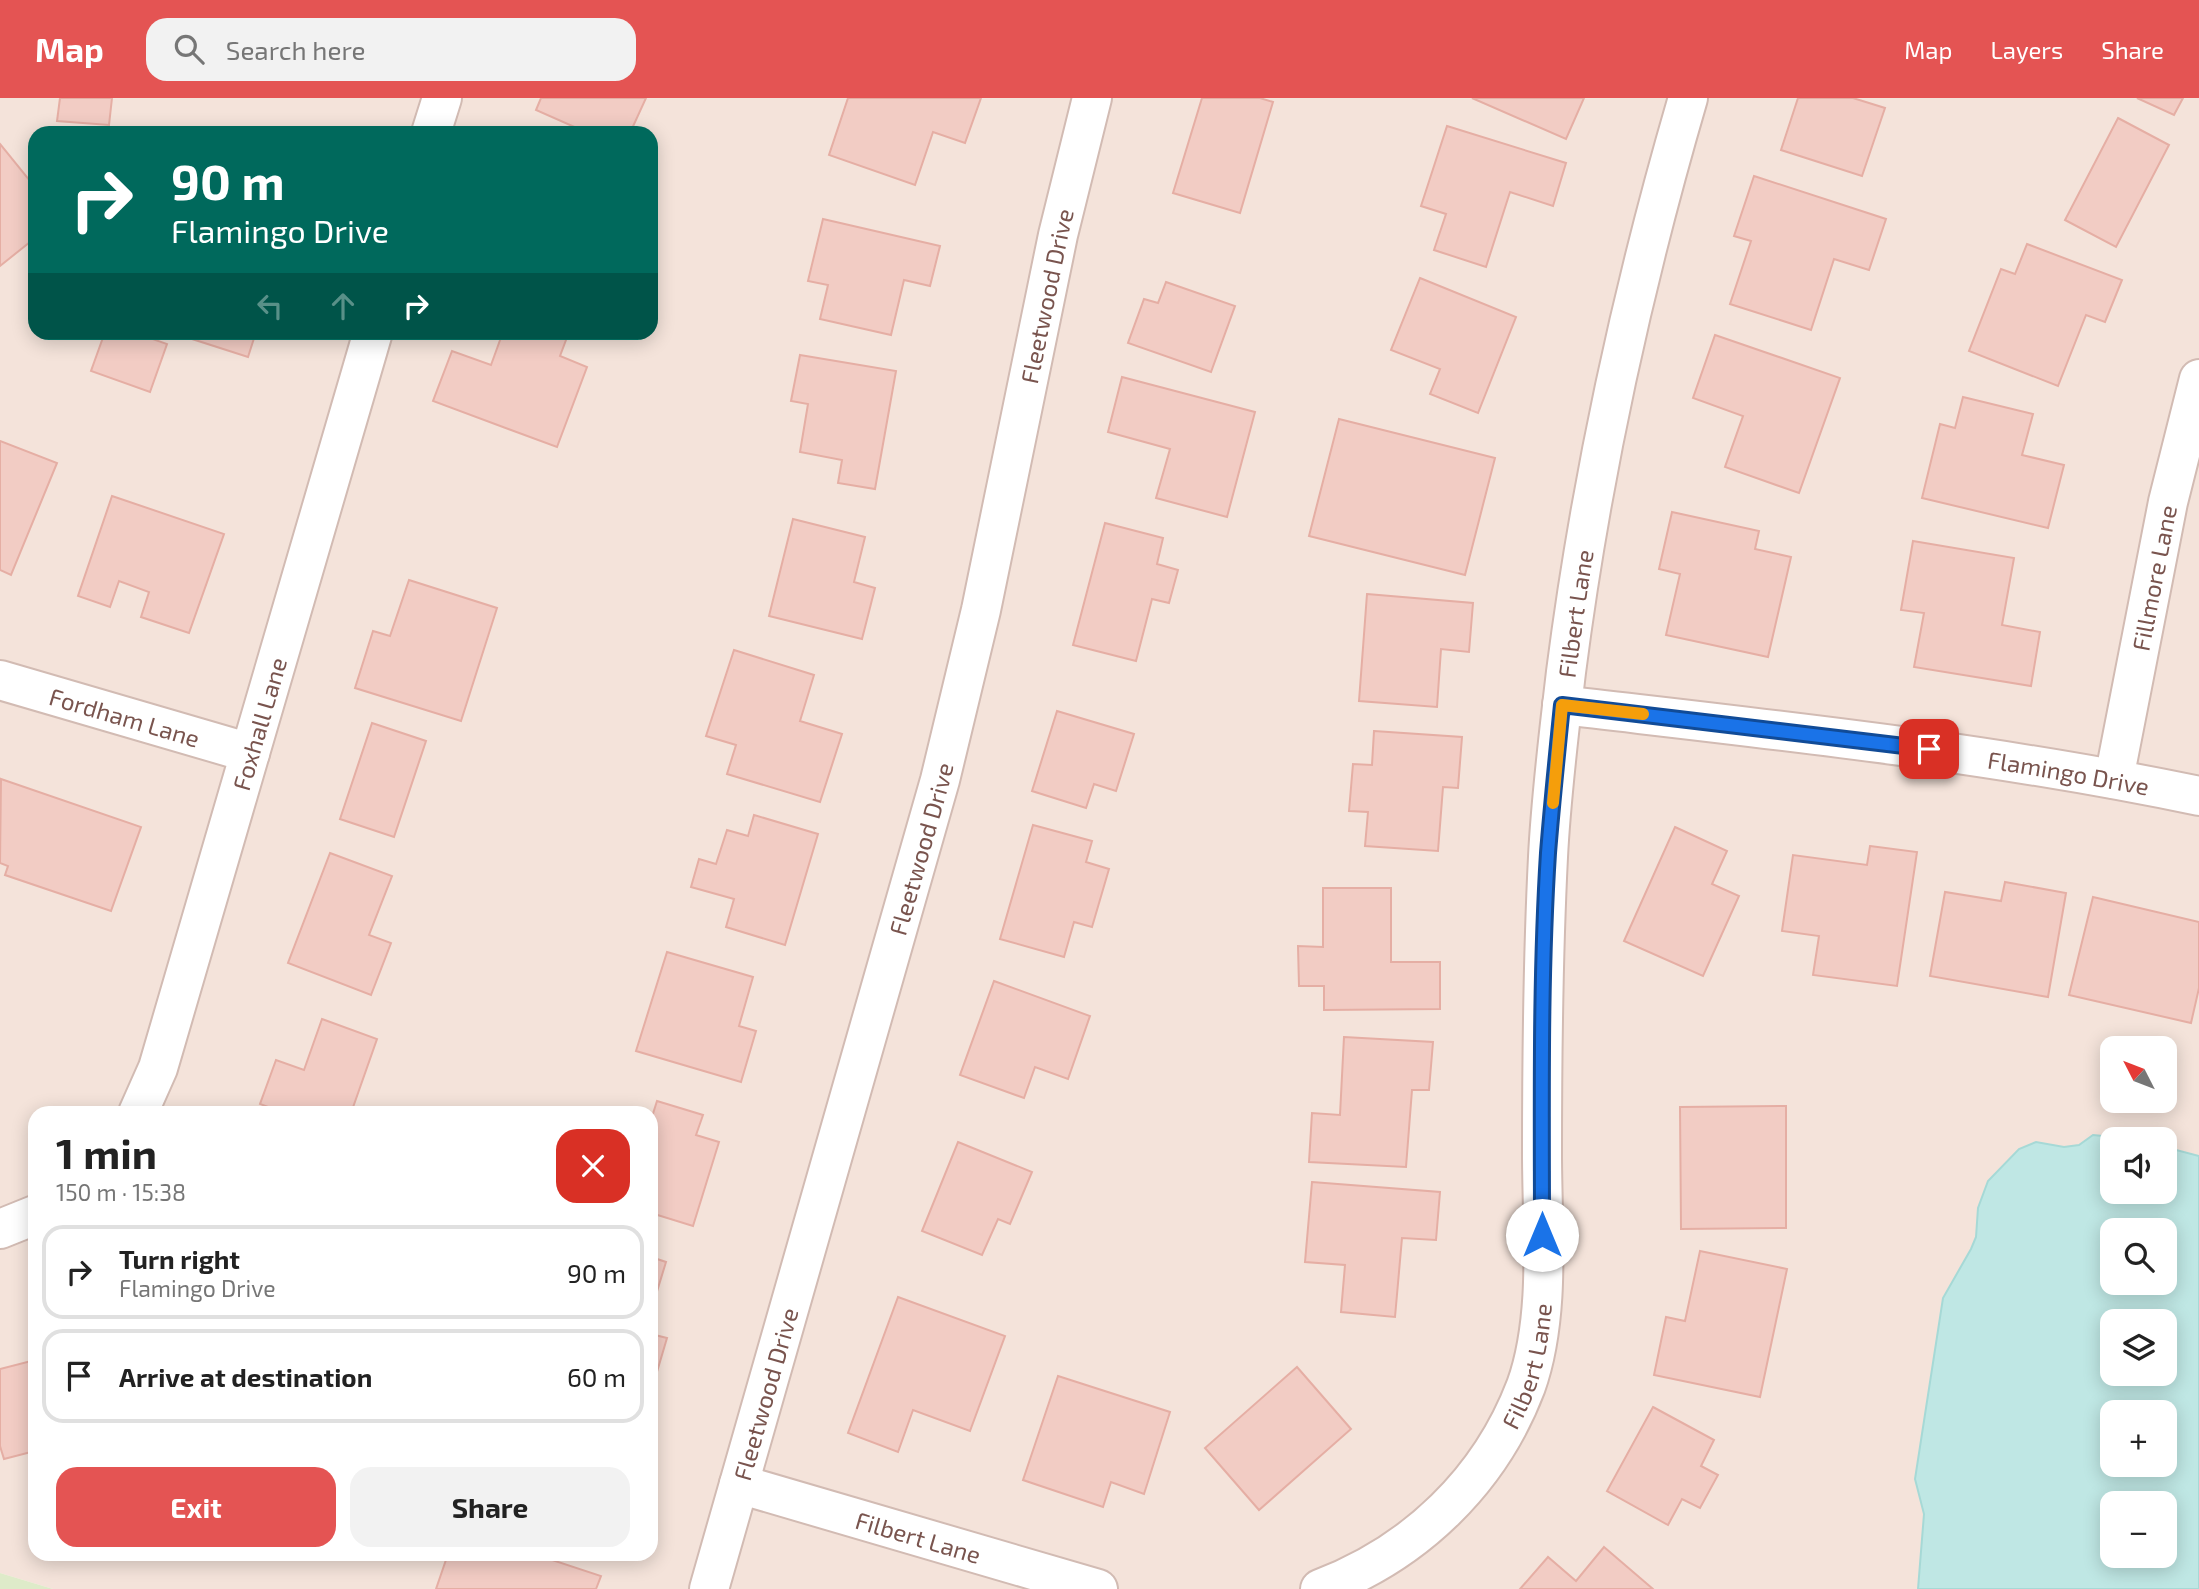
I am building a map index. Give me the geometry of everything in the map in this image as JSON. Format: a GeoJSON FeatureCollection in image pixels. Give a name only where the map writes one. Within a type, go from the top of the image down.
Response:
{"type":"FeatureCollection","features":[{"type":"Feature","properties":{"kind":"street"},"geometry":{"type":"LineString","coordinates":[[433,126],[442,98]]}},
{"type":"Feature","properties":{"kind":"street","name":"Fleetwood Drive"},"geometry":{"type":"LineString","coordinates":[[709,1589],[943,768],[984,597],[1058,236],[1092,98]]}},
{"type":"Feature","properties":{"kind":"street","name":"Filbert Lane"},"geometry":{"type":"LineString","coordinates":[[1320,1589],[1354,1575],[1384,1558],[1461,1496],[1493,1453],[1512,1419],[1527,1383],[1536,1348],[1541,1306],[1543,990],[1548,853],[1562,705],[1586,540],[1613,394],[1663,184],[1688,98]]}},
{"type":"Feature","properties":{"kind":"street","name":"Foxhall Lane"},"geometry":{"type":"LineString","coordinates":[[141,1106],[158,1068],[371,340]]}},
{"type":"Feature","properties":{"kind":"street","name":"Fillmore Lane"},"geometry":{"type":"LineString","coordinates":[[2115,779],[2168,502],[2199,379]]}},
{"type":"Feature","properties":{"kind":"street","name":"Fordham Lane"},"geometry":{"type":"LineString","coordinates":[[0,680],[250,753]]}},
{"type":"Feature","properties":{"kind":"street","name":"Flamingo Drive"},"geometry":{"type":"LineString","coordinates":[[1562,705],[1891,744],[2115,779],[2199,796]]}},
{"type":"Feature","properties":{"kind":"street"},"geometry":{"type":"LineString","coordinates":[[0,1229],[28,1218]]}},
{"type":"Feature","properties":{"kind":"street","name":"Filbert Lane"},"geometry":{"type":"LineString","coordinates":[[739,1485],[1098,1589]]}},
{"type":"Feature","properties":{"kind":"shaded area"},"geometry":{"type":"Polygon","coordinates":[[[0,98],[2199,98],[2199,1156],[2177,1150],[2177,1127],[2100,1127],[2100,1136],[2093,1135],[2079,1145],[2064,1147],[2036,1142],[2019,1149],[1988,1181],[1978,1208],[1976,1237],[1971,1250],[1943,1298],[1915,1479],[1924,1514],[1918,1589],[53,1589],[0,1573],[0,98]]]}},
{"type":"Feature","properties":{"kind":"green space"},"geometry":{"type":"Polygon","coordinates":[[[0,1573],[53,1589],[0,1589],[0,1573]]]}},
{"type":"Feature","properties":{"kind":"water"},"geometry":{"type":"Polygon","coordinates":[[[2093,1135],[2100,1136],[2100,1204],[2177,1204],[2177,1150],[2199,1156],[2199,1589],[1918,1589],[1924,1514],[1915,1479],[1943,1298],[1976,1237],[1978,1208],[1988,1181],[2019,1149],[2036,1142],[2064,1147],[2079,1145],[2093,1135]]]}},
{"type":"Feature","properties":{"kind":"building"},"geometry":{"type":"Polygon","coordinates":[[[60,98],[112,98],[109,125],[57,121],[60,98]]]}},
{"type":"Feature","properties":{"kind":"building"},"geometry":{"type":"Polygon","coordinates":[[[541,98],[646,98],[633,126],[572,126],[536,110],[541,98]]]}},
{"type":"Feature","properties":{"kind":"building"},"geometry":{"type":"Polygon","coordinates":[[[848,98],[981,98],[965,143],[933,132],[915,185],[829,155],[848,98]]]}},
{"type":"Feature","properties":{"kind":"building"},"geometry":{"type":"Polygon","coordinates":[[[1202,98],[1260,98],[1273,102],[1240,213],[1173,193],[1202,98]]]}},
{"type":"Feature","properties":{"kind":"building"},"geometry":{"type":"Polygon","coordinates":[[[1472,98],[1584,98],[1566,139],[1472,98]]]}},
{"type":"Feature","properties":{"kind":"building"},"geometry":{"type":"Polygon","coordinates":[[[1798,98],[1853,98],[1885,108],[1862,176],[1781,150],[1798,98]]]}},
{"type":"Feature","properties":{"kind":"building"},"geometry":{"type":"Polygon","coordinates":[[[2137,98],[2183,98],[2174,115],[2137,98]]]}},
{"type":"Feature","properties":{"kind":"building"},"geometry":{"type":"Polygon","coordinates":[[[2118,118],[2169,145],[2116,247],[2065,220],[2118,118]]]}},
{"type":"Feature","properties":{"kind":"building"},"geometry":{"type":"Polygon","coordinates":[[[1447,126],[1566,163],[1553,206],[1510,192],[1486,267],[1434,250],[1446,214],[1421,206],[1447,126]]]}},
{"type":"Feature","properties":{"kind":"building"},"geometry":{"type":"Polygon","coordinates":[[[0,144],[28,178],[28,244],[0,266],[0,144]]]}},
{"type":"Feature","properties":{"kind":"building"},"geometry":{"type":"Polygon","coordinates":[[[1754,176],[1886,219],[1869,270],[1834,259],[1811,330],[1730,304],[1751,241],[1734,236],[1754,176]]]}},
{"type":"Feature","properties":{"kind":"building"},"geometry":{"type":"Polygon","coordinates":[[[823,219],[940,246],[930,286],[904,280],[891,335],[820,319],[828,285],[808,281],[823,219]]]}},
{"type":"Feature","properties":{"kind":"building"},"geometry":{"type":"Polygon","coordinates":[[[2027,244],[2122,280],[2105,322],[2086,315],[2058,386],[1969,351],[2001,269],[2015,274],[2027,244]]]}},
{"type":"Feature","properties":{"kind":"building"},"geometry":{"type":"Polygon","coordinates":[[[1420,278],[1516,317],[1478,413],[1430,394],[1440,369],[1391,350],[1420,278]]]}},
{"type":"Feature","properties":{"kind":"building"},"geometry":{"type":"Polygon","coordinates":[[[1166,282],[1235,306],[1211,372],[1128,343],[1144,299],[1158,303],[1166,282]]]}},
{"type":"Feature","properties":{"kind":"building"},"geometry":{"type":"Polygon","coordinates":[[[1715,335],[1840,378],[1799,493],[1725,467],[1743,416],[1693,398],[1715,335]]]}},
{"type":"Feature","properties":{"kind":"building"},"geometry":{"type":"Polygon","coordinates":[[[102,340],[156,340],[167,344],[150,392],[91,371],[102,340]]]}},
{"type":"Feature","properties":{"kind":"building"},"geometry":{"type":"Polygon","coordinates":[[[195,340],[253,340],[248,357],[195,340]]]}},
{"type":"Feature","properties":{"kind":"building"},"geometry":{"type":"Polygon","coordinates":[[[500,340],[566,340],[560,356],[587,367],[557,447],[433,401],[452,351],[491,365],[500,340]]]}},
{"type":"Feature","properties":{"kind":"building"},"geometry":{"type":"Polygon","coordinates":[[[800,355],[896,371],[875,489],[838,483],[842,460],[800,452],[808,404],[791,401],[800,355]]]}},
{"type":"Feature","properties":{"kind":"building"},"geometry":{"type":"Polygon","coordinates":[[[1122,377],[1255,412],[1227,517],[1156,498],[1170,449],[1108,432],[1122,377]]]}},
{"type":"Feature","properties":{"kind":"building"},"geometry":{"type":"Polygon","coordinates":[[[1963,397],[2033,414],[2022,455],[2064,465],[2048,528],[1922,498],[1940,424],[1955,428],[1963,397]]]}},
{"type":"Feature","properties":{"kind":"building"},"geometry":{"type":"Polygon","coordinates":[[[1339,419],[1495,458],[1465,575],[1309,536],[1339,419]]]}},
{"type":"Feature","properties":{"kind":"building"},"geometry":{"type":"Polygon","coordinates":[[[0,441],[57,463],[11,575],[0,570],[0,441]]]}},
{"type":"Feature","properties":{"kind":"building"},"geometry":{"type":"Polygon","coordinates":[[[112,496],[224,534],[189,633],[141,617],[149,592],[119,581],[110,607],[78,596],[112,496]]]}},
{"type":"Feature","properties":{"kind":"building"},"geometry":{"type":"Polygon","coordinates":[[[1672,512],[1759,531],[1755,549],[1791,557],[1768,657],[1666,635],[1680,574],[1659,569],[1672,512]]]}},
{"type":"Feature","properties":{"kind":"building"},"geometry":{"type":"Polygon","coordinates":[[[793,519],[865,537],[854,582],[875,588],[862,639],[769,616],[793,519]]]}},
{"type":"Feature","properties":{"kind":"building"},"geometry":{"type":"Polygon","coordinates":[[[1105,523],[1163,538],[1157,564],[1178,570],[1169,603],[1152,599],[1136,661],[1073,645],[1105,523]]]}},
{"type":"Feature","properties":{"kind":"building"},"geometry":{"type":"Polygon","coordinates":[[[1913,541],[2014,558],[2002,625],[2040,632],[2031,686],[1914,667],[1924,613],[1901,610],[1913,541]]]}},
{"type":"Feature","properties":{"kind":"building"},"geometry":{"type":"Polygon","coordinates":[[[409,580],[497,608],[461,721],[355,688],[373,631],[390,636],[409,580]]]}},
{"type":"Feature","properties":{"kind":"building"},"geometry":{"type":"Polygon","coordinates":[[[1367,594],[1473,603],[1469,652],[1441,649],[1437,707],[1359,701],[1367,594]]]}},
{"type":"Feature","properties":{"kind":"building"},"geometry":{"type":"Polygon","coordinates":[[[734,650],[814,675],[800,721],[842,734],[820,802],[727,774],[736,745],[706,736],[734,650]]]}},
{"type":"Feature","properties":{"kind":"building"},"geometry":{"type":"Polygon","coordinates":[[[1057,711],[1134,734],[1116,791],[1094,784],[1086,808],[1032,791],[1057,711]]]}},
{"type":"Feature","properties":{"kind":"building"},"geometry":{"type":"Polygon","coordinates":[[[372,723],[426,741],[394,837],[340,819],[372,723]]]}},
{"type":"Feature","properties":{"kind":"building"},"geometry":{"type":"Polygon","coordinates":[[[1374,731],[1462,737],[1458,788],[1443,787],[1438,851],[1365,846],[1368,812],[1349,811],[1353,764],[1372,765],[1374,731]]]}},
{"type":"Feature","properties":{"kind":"building"},"geometry":{"type":"Polygon","coordinates":[[[1,779],[141,827],[111,911],[5,875],[8,866],[0,863],[1,779]]]}},
{"type":"Feature","properties":{"kind":"building"},"geometry":{"type":"Polygon","coordinates":[[[754,815],[818,834],[785,945],[726,927],[734,899],[691,887],[699,859],[716,864],[727,830],[748,836],[754,815]]]}},
{"type":"Feature","properties":{"kind":"building"},"geometry":{"type":"Polygon","coordinates":[[[1033,825],[1092,841],[1086,862],[1109,869],[1092,927],[1074,922],[1064,957],[1000,939],[1033,825]]]}},
{"type":"Feature","properties":{"kind":"building"},"geometry":{"type":"Polygon","coordinates":[[[1675,827],[1727,851],[1712,884],[1739,896],[1703,976],[1624,941],[1675,827]]]}},
{"type":"Feature","properties":{"kind":"building"},"geometry":{"type":"Polygon","coordinates":[[[1870,846],[1917,852],[1897,986],[1813,975],[1819,936],[1782,931],[1793,855],[1867,865],[1870,846]]]}},
{"type":"Feature","properties":{"kind":"building"},"geometry":{"type":"Polygon","coordinates":[[[330,853],[392,876],[369,935],[391,943],[371,995],[288,963],[330,853]]]}},
{"type":"Feature","properties":{"kind":"building"},"geometry":{"type":"Polygon","coordinates":[[[2005,882],[2066,893],[2048,997],[1930,976],[1945,892],[2001,901],[2005,882]]]}},
{"type":"Feature","properties":{"kind":"building"},"geometry":{"type":"Polygon","coordinates":[[[1323,888],[1391,888],[1391,962],[1440,962],[1440,1009],[1324,1010],[1324,986],[1299,986],[1298,946],[1323,947],[1323,888]]]}},
{"type":"Feature","properties":{"kind":"building"},"geometry":{"type":"Polygon","coordinates":[[[2093,897],[2199,922],[2199,988],[2191,1023],[2069,995],[2093,897]]]}},
{"type":"Feature","properties":{"kind":"building"},"geometry":{"type":"Polygon","coordinates":[[[667,952],[753,977],[739,1026],[756,1031],[741,1082],[636,1051],[667,952]]]}},
{"type":"Feature","properties":{"kind":"building"},"geometry":{"type":"Polygon","coordinates":[[[994,981],[1090,1016],[1068,1079],[1035,1067],[1024,1098],[960,1075],[994,981]]]}},
{"type":"Feature","properties":{"kind":"building"},"geometry":{"type":"Polygon","coordinates":[[[322,1019],[377,1039],[353,1106],[260,1104],[276,1060],[304,1070],[322,1019]]]}},
{"type":"Feature","properties":{"kind":"building"},"geometry":{"type":"Polygon","coordinates":[[[1344,1037],[1433,1042],[1429,1090],[1412,1090],[1406,1167],[1309,1162],[1312,1113],[1340,1115],[1344,1037]]]}},
{"type":"Feature","properties":{"kind":"building"},"geometry":{"type":"Polygon","coordinates":[[[657,1101],[703,1115],[696,1135],[719,1142],[693,1226],[658,1215],[658,1106],[655,1106],[657,1101]]]}},
{"type":"Feature","properties":{"kind":"building"},"geometry":{"type":"Polygon","coordinates":[[[1786,1106],[1786,1228],[1681,1229],[1680,1107],[1786,1106]]]}},
{"type":"Feature","properties":{"kind":"building"},"geometry":{"type":"Polygon","coordinates":[[[958,1142],[1032,1172],[1010,1224],[998,1219],[982,1255],[922,1231],[958,1142]]]}},
{"type":"Feature","properties":{"kind":"building"},"geometry":{"type":"Polygon","coordinates":[[[1312,1182],[1440,1192],[1436,1240],[1402,1238],[1395,1317],[1341,1312],[1345,1265],[1305,1262],[1312,1182]]]}},
{"type":"Feature","properties":{"kind":"building"},"geometry":{"type":"Polygon","coordinates":[[[1700,1251],[1787,1269],[1760,1397],[1654,1375],[1666,1317],[1685,1321],[1700,1251]]]}},
{"type":"Feature","properties":{"kind":"building"},"geometry":{"type":"Polygon","coordinates":[[[658,1259],[666,1262],[658,1288],[658,1259]]]}},
{"type":"Feature","properties":{"kind":"building"},"geometry":{"type":"Polygon","coordinates":[[[898,1297],[1005,1336],[970,1431],[913,1410],[898,1452],[848,1433],[898,1297]]]}},
{"type":"Feature","properties":{"kind":"building"},"geometry":{"type":"Polygon","coordinates":[[[658,1336],[667,1338],[658,1368],[658,1336]]]}},
{"type":"Feature","properties":{"kind":"building"},"geometry":{"type":"Polygon","coordinates":[[[28,1362],[28,1453],[4,1459],[0,1446],[0,1369],[28,1362]]]}},
{"type":"Feature","properties":{"kind":"building"},"geometry":{"type":"Polygon","coordinates":[[[1297,1367],[1351,1429],[1259,1510],[1205,1448],[1297,1367]]]}},
{"type":"Feature","properties":{"kind":"building"},"geometry":{"type":"Polygon","coordinates":[[[1058,1376],[1170,1412],[1144,1494],[1111,1482],[1103,1507],[1023,1480],[1058,1376]]]}},
{"type":"Feature","properties":{"kind":"building"},"geometry":{"type":"Polygon","coordinates":[[[1653,1407],[1714,1440],[1701,1466],[1718,1475],[1700,1508],[1682,1499],[1668,1525],[1607,1491],[1653,1407]]]}},
{"type":"Feature","properties":{"kind":"building"},"geometry":{"type":"Polygon","coordinates":[[[1604,1547],[1653,1589],[1520,1589],[1548,1557],[1576,1581],[1604,1547]]]}},
{"type":"Feature","properties":{"kind":"building"},"geometry":{"type":"Polygon","coordinates":[[[446,1561],[555,1561],[601,1576],[596,1589],[436,1589],[446,1561]]]}},
{"type":"Feature","properties":{"kind":"slow traffic"},"geometry":{"type":"LineString","coordinates":[[1553,803],[1562,705],[1643,714]]}},
{"type":"Feature","properties":{"kind":"route"},"geometry":{"type":"LineString","coordinates":[[1542,1235],[1543,990],[1548,853],[1562,705],[1929,749]]}}]}
